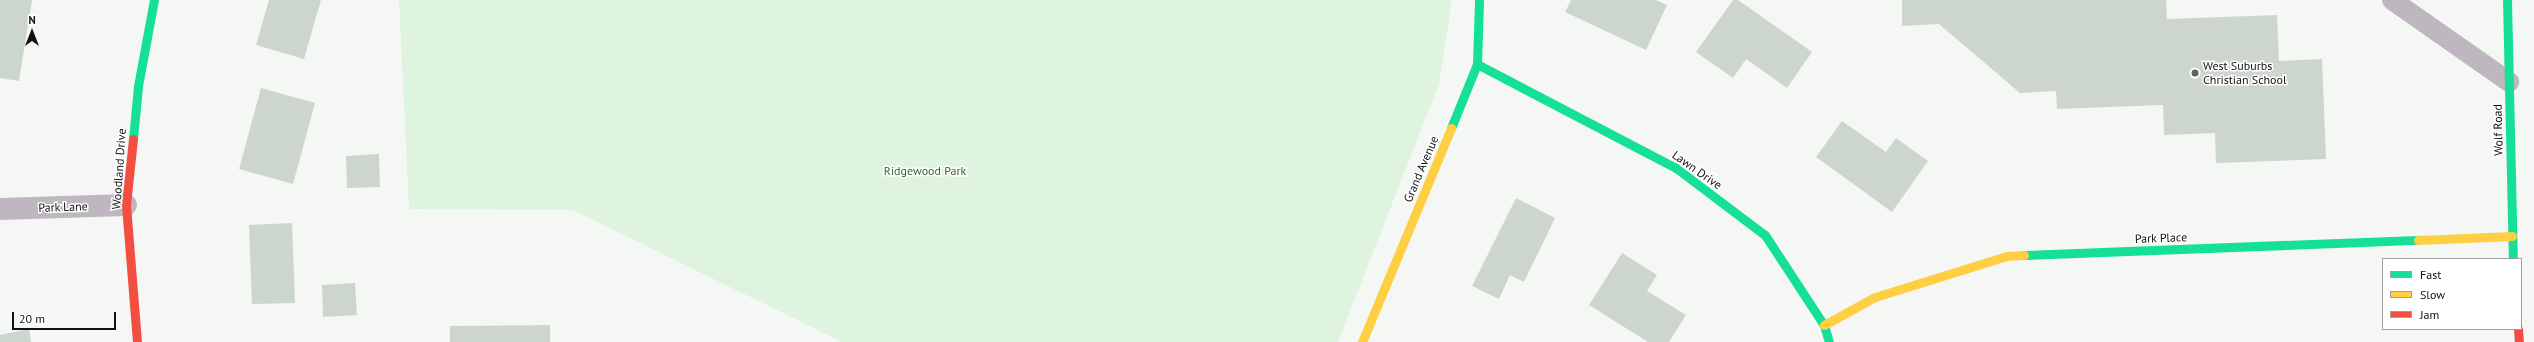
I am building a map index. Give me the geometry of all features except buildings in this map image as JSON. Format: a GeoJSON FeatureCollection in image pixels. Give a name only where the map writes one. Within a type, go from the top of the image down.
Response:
{"type":"FeatureCollection","features":[{"type":"Feature","properties":{"kind":"street","name":"Woodland Drive"},"geometry":{"type":"LineString","coordinates":[[137,342],[126,205],[138,86],[154,0]]}},
{"type":"Feature","properties":{"kind":"street","name":"Grand Avenue"},"geometry":{"type":"LineString","coordinates":[[1362,342],[1477,64],[1479,0]]}},
{"type":"Feature","properties":{"kind":"street","name":"Wolf Road"},"geometry":{"type":"LineString","coordinates":[[2507,0],[2512,236],[2514,258]]}},
{"type":"Feature","properties":{"kind":"street","name":"Lawn Drive"},"geometry":{"type":"LineString","coordinates":[[1477,64],[1676,168],[1765,235],[1824,325],[1829,342]]}},
{"type":"Feature","properties":{"kind":"street","name":"Park Lane"},"geometry":{"type":"LineString","coordinates":[[0,209],[126,205]]}},
{"type":"Feature","properties":{"kind":"street","name":"Park Place"},"geometry":{"type":"LineString","coordinates":[[1824,325],[1875,297],[2007,256],[2512,236]]}},
{"type":"Feature","properties":{"kind":"street"},"geometry":{"type":"LineString","coordinates":[[2518,330],[2519,342]]}},
{"type":"Feature","properties":{"kind":"lane"},"geometry":{"type":"LineString","coordinates":[[2392,0],[2509,82]]}},
{"type":"Feature","properties":{"kind":"green space","name":"Ridgewood Park"},"geometry":{"type":"Polygon","coordinates":[[[399,0],[1452,0],[1439,84],[1338,342],[842,342],[573,210],[409,209],[399,0]]]}},
{"type":"Feature","properties":{"kind":"traffic: fast"},"geometry":{"type":"LineString","coordinates":[[133,139],[138,86],[154,0]]}},
{"type":"Feature","properties":{"kind":"traffic: fast"},"geometry":{"type":"LineString","coordinates":[[1451,128],[1477,64],[1479,0]]}},
{"type":"Feature","properties":{"kind":"traffic: fast"},"geometry":{"type":"LineString","coordinates":[[2507,0],[2513,258]]}},
{"type":"Feature","properties":{"kind":"traffic: fast"},"geometry":{"type":"LineString","coordinates":[[1477,64],[1676,168],[1765,235],[1824,325],[1829,342]]}},
{"type":"Feature","properties":{"kind":"traffic: fast"},"geometry":{"type":"LineString","coordinates":[[2024,255],[2418,240]]}},
{"type":"Feature","properties":{"kind":"traffic: slow"},"geometry":{"type":"LineString","coordinates":[[1362,342],[1451,128]]}},
{"type":"Feature","properties":{"kind":"traffic: slow"},"geometry":{"type":"LineString","coordinates":[[2418,240],[2512,236]]}},
{"type":"Feature","properties":{"kind":"traffic: slow"},"geometry":{"type":"LineString","coordinates":[[1824,325],[1875,297],[2007,256],[2024,255]]}},
{"type":"Feature","properties":{"kind":"traffic: jam"},"geometry":{"type":"LineString","coordinates":[[133,139],[126,205],[137,342]]}},
{"type":"Feature","properties":{"kind":"traffic: jam"},"geometry":{"type":"LineString","coordinates":[[2518,330],[2519,342]]}},
{"type":"Feature","properties":{"kind":"place","name":"West Suburbs Christian School"},"geometry":{"type":"Point","coordinates":[2195,73]}}]}
